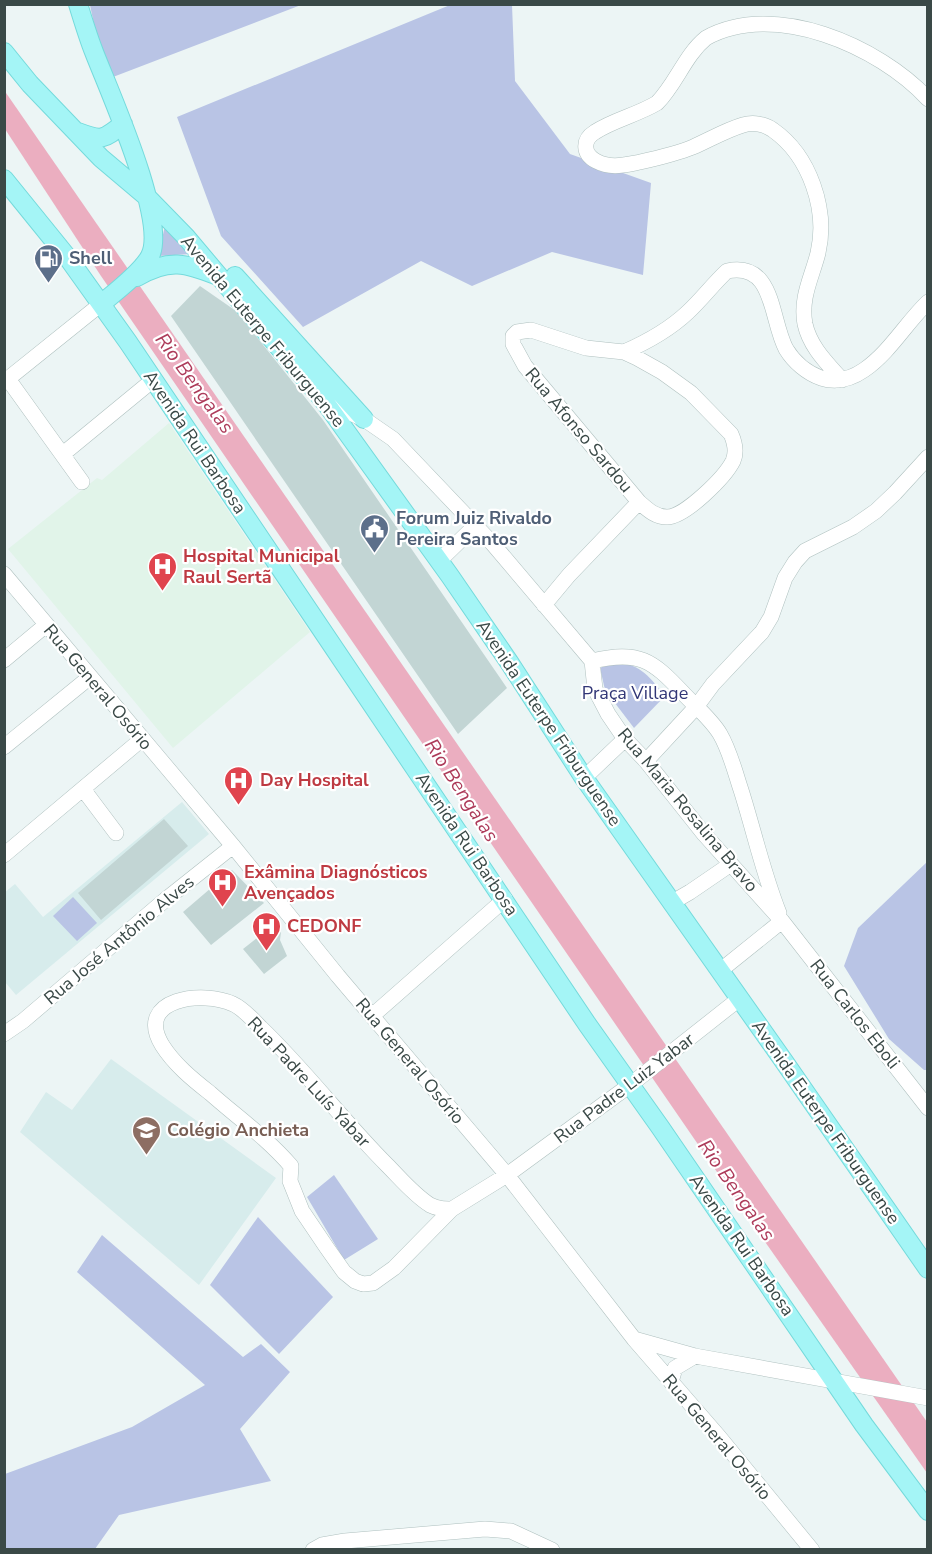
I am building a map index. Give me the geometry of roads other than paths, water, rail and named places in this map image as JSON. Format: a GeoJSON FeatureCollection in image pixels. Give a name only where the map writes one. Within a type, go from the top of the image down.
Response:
{"type":"FeatureCollection","features":[{"type":"Feature","properties":{"kind":"main road"},"geometry":{"type":"LineString","coordinates":[[78,4],[144,187],[153,231],[150,257],[123,286]]}},
{"type":"Feature","properties":{"kind":"main road"},"geometry":{"type":"LineString","coordinates":[[4,52],[30,84],[101,158],[144,187],[257,299],[364,419]]}},
{"type":"Feature","properties":{"kind":"main road"},"geometry":{"type":"LineString","coordinates":[[77,132],[98,139],[106,138],[123,124]]}},
{"type":"Feature","properties":{"kind":"main road","name":"Avenida Rui Barbosa"},"geometry":{"type":"LineString","coordinates":[[4,179],[68,258],[101,304],[630,1085],[864,1425],[927,1512]]}},
{"type":"Feature","properties":{"kind":"main road","name":"Avenida Euterpe Friburguense"},"geometry":{"type":"LineString","coordinates":[[144,187],[325,402],[440,561],[584,778],[721,970],[927,1269]]}},
{"type":"Feature","properties":{"kind":"main road"},"geometry":{"type":"LineString","coordinates":[[101,304],[123,286],[150,269],[162,265],[178,263],[192,265],[221,277]]}},
{"type":"Feature","properties":{"kind":"street"},"geometry":{"type":"LineString","coordinates":[[842,380],[818,353],[806,329],[803,309],[805,294],[818,251],[820,213],[806,171],[793,150],[781,137],[771,129],[759,124],[744,125],[665,156],[619,166],[604,165],[590,157],[585,148],[586,142],[593,133],[657,103],[706,38],[729,24],[771,14],[821,26],[845,36],[898,72],[927,99]]}},
{"type":"Feature","properties":{"kind":"street"},"geometry":{"type":"LineString","coordinates":[[624,351],[666,330],[688,312],[727,271],[744,269],[761,280],[780,335],[787,350],[796,361],[815,375],[833,381],[842,380],[866,369],[927,302]]}},
{"type":"Feature","properties":{"kind":"street"},"geometry":{"type":"LineString","coordinates":[[82,482],[6,381],[101,304]]}},
{"type":"Feature","properties":{"kind":"street","name":"Rua Afonso Sardou"},"geometry":{"type":"LineString","coordinates":[[544,605],[569,575],[639,502],[525,366],[513,344],[513,336],[517,332],[531,330],[586,348],[624,351]]}},
{"type":"Feature","properties":{"kind":"street"},"geometry":{"type":"LineString","coordinates":[[624,351],[662,372],[691,393],[726,426],[735,443],[733,461],[703,496],[686,511],[668,517],[659,516],[639,502]]}},
{"type":"Feature","properties":{"kind":"street"},"geometry":{"type":"LineString","coordinates":[[63,454],[153,380]]}},
{"type":"Feature","properties":{"kind":"street"},"geometry":{"type":"LineString","coordinates":[[325,402],[364,419],[393,439],[476,526],[592,661],[625,656],[642,659],[658,669],[719,733],[730,757],[782,921],[721,970]]}},
{"type":"Feature","properties":{"kind":"street"},"geometry":{"type":"LineString","coordinates":[[646,761],[762,632],[771,617],[785,578],[805,551],[854,527],[876,511],[896,493],[927,457]]}},
{"type":"Feature","properties":{"kind":"street"},"geometry":{"type":"LineString","coordinates":[[440,561],[476,526]]}},
{"type":"Feature","properties":{"kind":"street","name":"Rua General Osório"},"geometry":{"type":"LineString","coordinates":[[4,574],[507,1175],[634,1339],[720,1438],[812,1550]]}},
{"type":"Feature","properties":{"kind":"street"},"geometry":{"type":"LineString","coordinates":[[4,660],[46,625]]}},
{"type":"Feature","properties":{"kind":"street","name":"Rua Maria Rosalina Bravo"},"geometry":{"type":"LineString","coordinates":[[592,661],[595,689],[625,739],[646,761],[704,834],[782,921]]}},
{"type":"Feature","properties":{"kind":"street"},"geometry":{"type":"LineString","coordinates":[[4,747],[90,677]]}},
{"type":"Feature","properties":{"kind":"street"},"geometry":{"type":"LineString","coordinates":[[584,778],[625,739]]}},
{"type":"Feature","properties":{"kind":"street"},"geometry":{"type":"LineString","coordinates":[[4,855],[142,740]]}},
{"type":"Feature","properties":{"kind":"street"},"geometry":{"type":"LineString","coordinates":[[83,789],[116,832]]}},
{"type":"Feature","properties":{"kind":"street","name":"Rua José Antônio Alves"},"geometry":{"type":"LineString","coordinates":[[4,1034],[23,1021],[165,900],[233,846]]}},
{"type":"Feature","properties":{"kind":"street"},"geometry":{"type":"LineString","coordinates":[[671,903],[731,864]]}},
{"type":"Feature","properties":{"kind":"street"},"geometry":{"type":"LineString","coordinates":[[372,1016],[505,900]]}},
{"type":"Feature","properties":{"kind":"street","name":"Rua Carlos Eboli"},"geometry":{"type":"LineString","coordinates":[[782,921],[927,1108]]}},
{"type":"Feature","properties":{"kind":"street","name":"Rua Padre Luís Yabar"},"geometry":{"type":"LineString","coordinates":[[452,1209],[438,1209],[410,1188],[272,1039],[234,1005],[205,997],[171,1002],[159,1014],[156,1028],[161,1044],[173,1060],[275,1147],[291,1166],[290,1181],[302,1211],[344,1272],[355,1281],[363,1284],[382,1279],[452,1209],[507,1175]]}},
{"type":"Feature","properties":{"kind":"street","name":"Rua Padre Luiz Yabar"},"geometry":{"type":"LineString","coordinates":[[507,1175],[630,1085],[739,999]]}},
{"type":"Feature","properties":{"kind":"street"},"geometry":{"type":"LineString","coordinates":[[634,1339],[695,1356],[927,1398]]}},
{"type":"Feature","properties":{"kind":"street"},"geometry":{"type":"LineString","coordinates":[[671,1382],[675,1368],[695,1356]]}},
{"type":"Feature","properties":{"kind":"street"},"geometry":{"type":"LineString","coordinates":[[313,1550],[322,1545],[345,1541],[485,1529],[511,1531],[552,1550]]}},
{"type":"Feature","properties":{"kind":"water","name":"Rio Bengalas"},"geometry":{"type":"Polygon","coordinates":[[[4,90],[927,1422],[927,1473],[761,1236],[101,276],[5,129],[4,90]]]}},
{"type":"Feature","properties":{"kind":"place","name":"Shell"},"geometry":{"type":"Point","coordinates":[48,284]}},
{"type":"Feature","properties":{"kind":"place","name":"Forum Juiz Rivaldo Pereira Santos"},"geometry":{"type":"Point","coordinates":[375,554]}},
{"type":"Feature","properties":{"kind":"place","name":"Hospital Municipal Raul Sertã"},"geometry":{"type":"Point","coordinates":[162,592]}},
{"type":"Feature","properties":{"kind":"place","name":"Day Hospital"},"geometry":{"type":"Point","coordinates":[239,806]}},
{"type":"Feature","properties":{"kind":"place","name":"Exâmina Diagnósticos Avençados"},"geometry":{"type":"Point","coordinates":[223,908]}},
{"type":"Feature","properties":{"kind":"place","name":"CEDONF"},"geometry":{"type":"Point","coordinates":[266,952]}},
{"type":"Feature","properties":{"kind":"place","name":"Colégio Anchieta"},"geometry":{"type":"Point","coordinates":[146,1156]}},
{"type":"Feature","properties":{"kind":"park label","name":"Praça Village"},"geometry":{"type":"Point","coordinates":[635,693]}}]}
